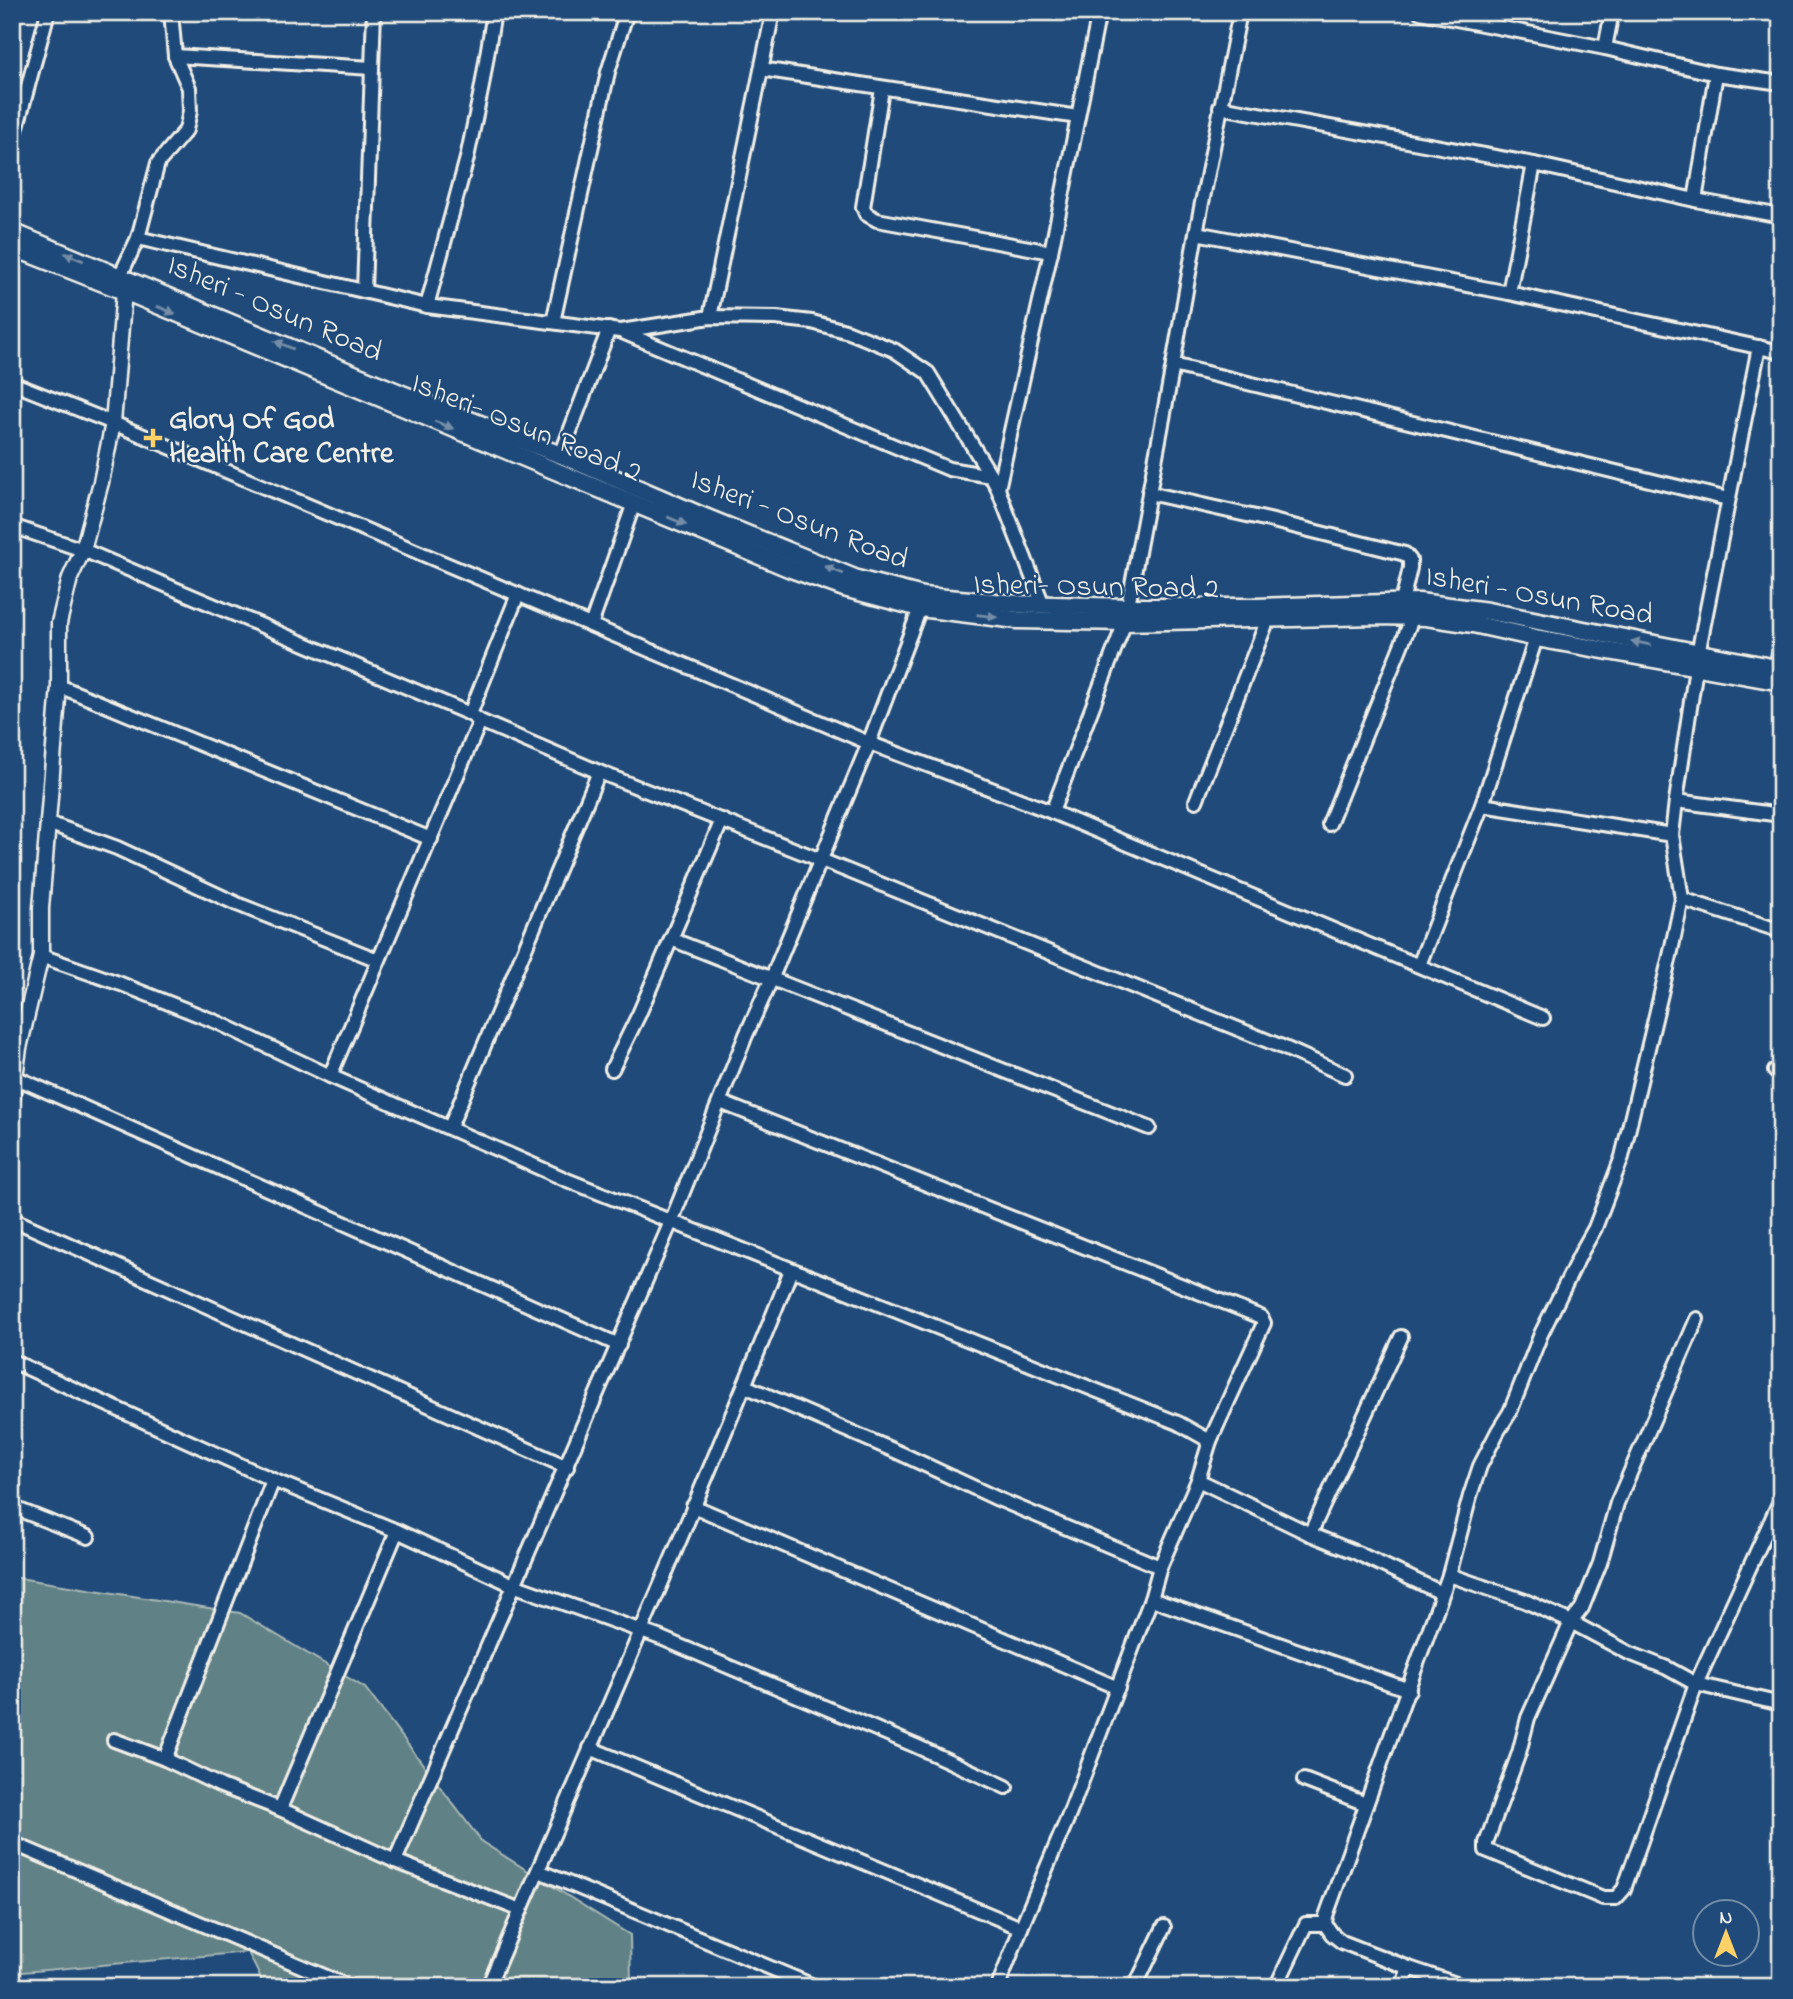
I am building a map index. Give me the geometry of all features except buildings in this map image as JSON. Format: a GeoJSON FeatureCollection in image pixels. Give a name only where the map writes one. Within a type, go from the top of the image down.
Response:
{"type":"FeatureCollection","features":[{"type":"Feature","properties":{"kind":"main road","name":"Isheri - Osun Road"},"geometry":{"type":"LineString","coordinates":[[12,232],[124,282],[561,455],[857,579],[923,596],[1126,614],[1419,602],[1488,611],[1697,660]]}},
{"type":"Feature","properties":{"kind":"main road","name":"Isheri- Osun Road 2"},"geometry":{"type":"LineString","coordinates":[[12,247],[124,282],[791,569],[844,588],[920,608],[1017,620],[1126,614],[1268,619],[1413,617],[1473,624],[1536,638],[1779,673]]}},
{"type":"Feature","properties":{"kind":"street"},"geometry":{"type":"LineString","coordinates":[[12,145],[48,12]]}},
{"type":"Feature","properties":{"kind":"street"},"geometry":{"type":"LineString","coordinates":[[12,1099],[19,1048],[41,956],[41,908],[59,686],[59,623],[70,578],[83,550],[113,423],[124,282],[158,163],[186,130],[190,111],[189,88],[176,55],[171,12]]}},
{"type":"Feature","properties":{"kind":"street"},"geometry":{"type":"LineString","coordinates":[[364,291],[374,12]]}},
{"type":"Feature","properties":{"kind":"street"},"geometry":{"type":"LineString","coordinates":[[427,306],[467,158],[495,12]]}},
{"type":"Feature","properties":{"kind":"street"},"geometry":{"type":"LineString","coordinates":[[553,322],[608,72],[628,12]]}},
{"type":"Feature","properties":{"kind":"street"},"geometry":{"type":"LineString","coordinates":[[710,317],[773,12]]}},
{"type":"Feature","properties":{"kind":"street"},"geometry":{"type":"LineString","coordinates":[[998,489],[1051,252],[1099,12]]}},
{"type":"Feature","properties":{"kind":"street"},"geometry":{"type":"LineString","coordinates":[[1052,812],[1096,702],[1126,614],[1196,233],[1240,12]]}},
{"type":"Feature","properties":{"kind":"street"},"geometry":{"type":"LineString","coordinates":[[1420,12],[1605,48],[1716,74],[1781,83]]}},
{"type":"Feature","properties":{"kind":"street"},"geometry":{"type":"LineString","coordinates":[[1605,48],[1612,12]]}},
{"type":"Feature","properties":{"kind":"street"},"geometry":{"type":"LineString","coordinates":[[176,55],[372,68]]}},
{"type":"Feature","properties":{"kind":"street"},"geometry":{"type":"LineString","coordinates":[[761,69],[1077,117]]}},
{"type":"Feature","properties":{"kind":"street"},"geometry":{"type":"LineString","coordinates":[[1695,200],[1716,74]]}},
{"type":"Feature","properties":{"kind":"street"},"geometry":{"type":"LineString","coordinates":[[882,89],[863,207],[866,215],[877,220],[1051,252]]}},
{"type":"Feature","properties":{"kind":"street"},"geometry":{"type":"LineString","coordinates":[[1220,107],[1534,164],[1781,216]]}},
{"type":"Feature","properties":{"kind":"street"},"geometry":{"type":"LineString","coordinates":[[1508,293],[1534,164]]}},
{"type":"Feature","properties":{"kind":"street"},"geometry":{"type":"LineString","coordinates":[[1196,233],[1508,293],[1781,352]]}},
{"type":"Feature","properties":{"kind":"street"},"geometry":{"type":"LineString","coordinates":[[138,238],[427,306],[614,330],[949,468],[991,476]]}},
{"type":"Feature","properties":{"kind":"street"},"geometry":{"type":"LineString","coordinates":[[614,330],[710,317],[776,318],[812,322],[894,349],[928,373],[991,476],[1043,605]]}},
{"type":"Feature","properties":{"kind":"street"},"geometry":{"type":"LineString","coordinates":[[561,455],[614,330]]}},
{"type":"Feature","properties":{"kind":"street"},"geometry":{"type":"LineString","coordinates":[[1465,1987],[1342,1942],[1325,1924],[1329,1905],[1449,1575],[1480,1466],[1510,1412],[1541,1334],[1595,1228],[1622,1157],[1682,899],[1672,835],[1676,801],[1697,660],[1759,347]]}},
{"type":"Feature","properties":{"kind":"street"},"geometry":{"type":"LineString","coordinates":[[1173,365],[1728,499]]}},
{"type":"Feature","properties":{"kind":"street"},"geometry":{"type":"LineString","coordinates":[[12,383],[113,423],[869,743],[1052,812],[1543,1018]]}},
{"type":"Feature","properties":{"kind":"street"},"geometry":{"type":"LineString","coordinates":[[1149,493],[1405,554],[1410,560],[1410,568],[1402,602]]}},
{"type":"Feature","properties":{"kind":"street"},"geometry":{"type":"LineString","coordinates":[[591,625],[634,503]]}},
{"type":"Feature","properties":{"kind":"street"},"geometry":{"type":"LineString","coordinates":[[12,526],[83,550],[599,772],[1267,1041],[1345,1075]]}},
{"type":"Feature","properties":{"kind":"street"},"geometry":{"type":"LineString","coordinates":[[330,1076],[431,839],[518,594]]}},
{"type":"Feature","properties":{"kind":"street"},"geometry":{"type":"LineString","coordinates":[[395,1861],[671,1222],[746,1035],[869,743],[920,608]]}},
{"type":"Feature","properties":{"kind":"street"},"geometry":{"type":"LineString","coordinates":[[1329,824],[1413,617]]}},
{"type":"Feature","properties":{"kind":"street"},"geometry":{"type":"LineString","coordinates":[[1196,801],[1268,619]]}},
{"type":"Feature","properties":{"kind":"street"},"geometry":{"type":"LineString","coordinates":[[1419,965],[1482,805],[1536,638]]}},
{"type":"Feature","properties":{"kind":"street"},"geometry":{"type":"LineString","coordinates":[[1779,673],[1781,643]]}},
{"type":"Feature","properties":{"kind":"street"},"geometry":{"type":"LineString","coordinates":[[59,686],[431,839]]}},
{"type":"Feature","properties":{"kind":"street"},"geometry":{"type":"LineString","coordinates":[[450,1126],[599,772]]}},
{"type":"Feature","properties":{"kind":"street"},"geometry":{"type":"LineString","coordinates":[[1676,801],[1781,816]]}},
{"type":"Feature","properties":{"kind":"street"},"geometry":{"type":"LineString","coordinates":[[1482,805],[1672,835]]}},
{"type":"Feature","properties":{"kind":"street"},"geometry":{"type":"LineString","coordinates":[[612,1069],[639,1014],[722,820]]}},
{"type":"Feature","properties":{"kind":"street"},"geometry":{"type":"LineString","coordinates":[[48,823],[117,848],[237,904],[378,960]]}},
{"type":"Feature","properties":{"kind":"street"},"geometry":{"type":"LineString","coordinates":[[1682,899],[1781,931]]}},
{"type":"Feature","properties":{"kind":"street"},"geometry":{"type":"LineString","coordinates":[[671,939],[1149,1128]]}},
{"type":"Feature","properties":{"kind":"street"},"geometry":{"type":"LineString","coordinates":[[41,956],[219,1023],[330,1076],[450,1126],[567,1180],[1178,1423],[1210,1441]]}},
{"type":"Feature","properties":{"kind":"street"},"geometry":{"type":"LineString","coordinates":[[16,1078],[619,1345]]}},
{"type":"Feature","properties":{"kind":"street"},"geometry":{"type":"LineString","coordinates":[[720,1102],[1261,1317],[1264,1323],[1210,1441],[1198,1480],[1160,1567],[1151,1600],[1069,1815],[998,1987]]}},
{"type":"Feature","properties":{"kind":"street"},"geometry":{"type":"LineString","coordinates":[[12,1219],[567,1467]]}},
{"type":"Feature","properties":{"kind":"street"},"geometry":{"type":"LineString","coordinates":[[488,1987],[745,1386],[791,1270]]}},
{"type":"Feature","properties":{"kind":"street"},"geometry":{"type":"LineString","coordinates":[[1697,1319],[1617,1503],[1600,1563],[1582,1608],[1571,1622],[1528,1718],[1519,1753],[1486,1843],[1486,1850],[1602,1898],[1616,1898],[1624,1889],[1696,1684],[1781,1499]]}},
{"type":"Feature","properties":{"kind":"street"},"geometry":{"type":"LineString","coordinates":[[1310,1534],[1401,1337]]}},
{"type":"Feature","properties":{"kind":"street"},"geometry":{"type":"LineString","coordinates":[[12,1360],[273,1480],[397,1531],[513,1585],[661,1638],[1006,1787]]}},
{"type":"Feature","properties":{"kind":"street"},"geometry":{"type":"LineString","coordinates":[[745,1386],[998,1499],[1160,1567]]}},
{"type":"Feature","properties":{"kind":"street"},"geometry":{"type":"LineString","coordinates":[[166,1759],[273,1480]]}},
{"type":"Feature","properties":{"kind":"street"},"geometry":{"type":"LineString","coordinates":[[1198,1480],[1441,1593]]}},
{"type":"Feature","properties":{"kind":"street"},"geometry":{"type":"LineString","coordinates":[[693,1506],[1118,1688]]}},
{"type":"Feature","properties":{"kind":"street"},"geometry":{"type":"LineString","coordinates":[[12,1507],[88,1537]]}},
{"type":"Feature","properties":{"kind":"street"},"geometry":{"type":"LineString","coordinates":[[280,1809],[397,1531]]}},
{"type":"Feature","properties":{"kind":"street"},"geometry":{"type":"LineString","coordinates":[[1449,1575],[1502,1592],[1571,1622],[1696,1684],[1781,1704]]}},
{"type":"Feature","properties":{"kind":"street"},"geometry":{"type":"LineString","coordinates":[[1151,1600],[1409,1689]]}},
{"type":"Feature","properties":{"kind":"street"},"geometry":{"type":"LineString","coordinates":[[114,1741],[166,1759],[221,1786],[280,1809],[395,1861],[521,1910]]}},
{"type":"Feature","properties":{"kind":"street"},"geometry":{"type":"LineString","coordinates":[[590,1748],[1021,1928]]}},
{"type":"Feature","properties":{"kind":"street"},"geometry":{"type":"LineString","coordinates":[[1304,1780],[1366,1804]]}},
{"type":"Feature","properties":{"kind":"street"},"geometry":{"type":"LineString","coordinates":[[12,1843],[350,1987]]}},
{"type":"Feature","properties":{"kind":"street"},"geometry":{"type":"LineString","coordinates":[[539,1871],[816,1987]]}},
{"type":"Feature","properties":{"kind":"street"},"geometry":{"type":"LineString","coordinates":[[1276,1987],[1306,1924],[1325,1924]]}},
{"type":"Feature","properties":{"kind":"street"},"geometry":{"type":"LineString","coordinates":[[1135,1987],[1164,1927]]}},
{"type":"Feature","properties":{"kind":"street"},"geometry":{"type":"LineString","coordinates":[[1402,1987],[1409,1968]]}},
{"type":"Feature","properties":{"kind":"street"},"geometry":{"type":"LineString","coordinates":[[12,1982],[23,1987]]}},
{"type":"Feature","properties":{"kind":"green space"},"geometry":{"type":"Polygon","coordinates":[[[12,1577],[240,1613],[365,1688],[482,1842],[630,1935],[631,1987],[265,1987],[248,1952],[12,1973],[12,1577]]]}},
{"type":"Feature","properties":{"kind":"place","name":"Glory Of God Health Care Centre"},"geometry":{"type":"Point","coordinates":[153,438]}}]}
